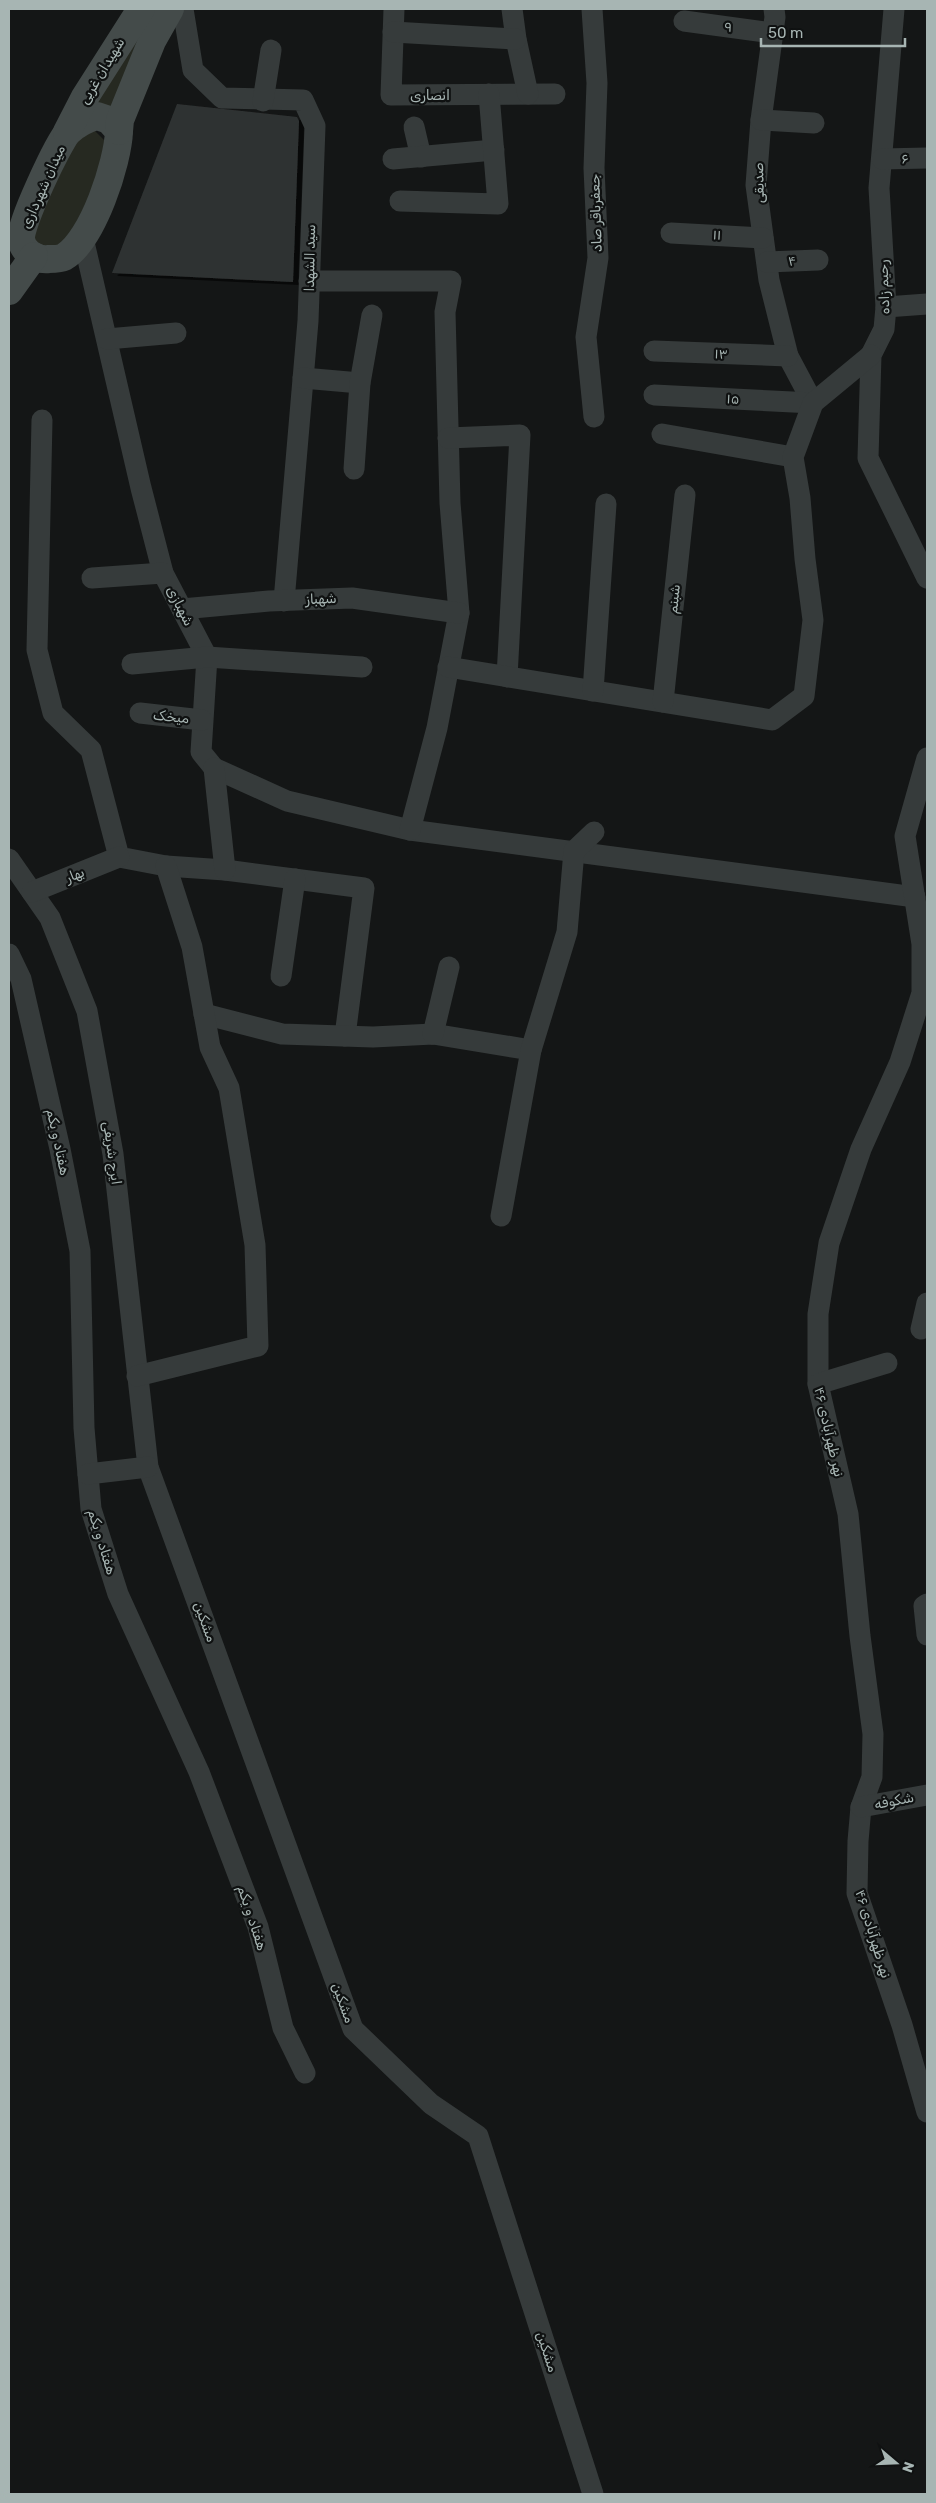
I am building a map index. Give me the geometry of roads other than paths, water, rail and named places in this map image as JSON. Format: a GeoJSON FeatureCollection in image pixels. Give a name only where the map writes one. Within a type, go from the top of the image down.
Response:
{"type":"FeatureCollection","features":[{"type":"Feature","properties":{"kind":"main road","name":"شهیدان غربی"},"geometry":{"type":"LineString","coordinates":[[67,134],[85,97],[141,9]]}},
{"type":"Feature","properties":{"kind":"main road"},"geometry":{"type":"LineString","coordinates":[[9,291],[21,251],[41,260],[64,258],[84,238],[103,194],[118,148],[120,120],[152,41],[170,9]]}},
{"type":"Feature","properties":{"kind":"main road","name":"میدان شهرداری"},"geometry":{"type":"LineString","coordinates":[[21,251],[24,221],[49,166],[67,134],[84,119],[97,116],[109,120],[119,131]]}},
{"type":"Feature","properties":{"kind":"street","name":"سید الشهدا"},"geometry":{"type":"LineString","coordinates":[[182,9],[193,70],[222,98],[264,101],[303,100],[315,126],[303,378],[284,600]]}},
{"type":"Feature","properties":{"kind":"street","name":"انصاری"},"geometry":{"type":"LineString","coordinates":[[394,9],[390,95],[555,94]]}},
{"type":"Feature","properties":{"kind":"street"},"geometry":{"type":"LineString","coordinates":[[512,9],[516,39],[528,94]]}},
{"type":"Feature","properties":{"kind":"street","name":"جعفرباقر صاد"},"geometry":{"type":"LineString","coordinates":[[592,9],[598,83],[594,168],[598,258],[586,337],[594,417]]}},
{"type":"Feature","properties":{"kind":"street","name":"صدیقی"},"geometry":{"type":"LineString","coordinates":[[774,9],[773,33],[761,120],[756,185],[767,262],[788,356],[813,403]]}},
{"type":"Feature","properties":{"kind":"street","name":"رحیم زاده"},"geometry":{"type":"LineString","coordinates":[[894,9],[879,188],[886,307],[884,330],[871,355],[868,458],[927,578]]}},
{"type":"Feature","properties":{"kind":"street","name":"۹"},"geometry":{"type":"LineString","coordinates":[[684,21],[773,33]]}},
{"type":"Feature","properties":{"kind":"street"},"geometry":{"type":"LineString","coordinates":[[393,32],[516,39]]}},
{"type":"Feature","properties":{"kind":"street"},"geometry":{"type":"LineString","coordinates":[[264,101],[272,50]]}},
{"type":"Feature","properties":{"kind":"street"},"geometry":{"type":"LineString","coordinates":[[400,201],[498,204],[489,94]]}},
{"type":"Feature","properties":{"kind":"street"},"geometry":{"type":"LineString","coordinates":[[761,120],[814,123]]}},
{"type":"Feature","properties":{"kind":"street"},"geometry":{"type":"LineString","coordinates":[[414,127],[421,157]]}},
{"type":"Feature","properties":{"kind":"street"},"geometry":{"type":"LineString","coordinates":[[393,159],[494,150]]}},
{"type":"Feature","properties":{"kind":"street","name":"۶"},"geometry":{"type":"LineString","coordinates":[[882,159],[927,158]]}},
{"type":"Feature","properties":{"kind":"street","name":"۱۱"},"geometry":{"type":"LineString","coordinates":[[671,233],[763,238]]}},
{"type":"Feature","properties":{"kind":"street","name":"شهبازی"},"geometry":{"type":"LineString","coordinates":[[84,238],[163,573],[207,657]]}},
{"type":"Feature","properties":{"kind":"street","name":"۴"},"geometry":{"type":"LineString","coordinates":[[767,262],[818,260]]}},
{"type":"Feature","properties":{"kind":"street"},"geometry":{"type":"LineString","coordinates":[[309,282],[451,282],[445,312],[448,438],[450,503],[459,613],[437,728],[410,830]]}},
{"type":"Feature","properties":{"kind":"street"},"geometry":{"type":"LineString","coordinates":[[886,307],[927,304]]}},
{"type":"Feature","properties":{"kind":"street"},"geometry":{"type":"LineString","coordinates":[[354,469],[360,382],[372,315]]}},
{"type":"Feature","properties":{"kind":"street"},"geometry":{"type":"LineString","coordinates":[[107,339],[176,334]]}},
{"type":"Feature","properties":{"kind":"street","name":"۱۳"},"geometry":{"type":"LineString","coordinates":[[654,351],[788,356]]}},
{"type":"Feature","properties":{"kind":"street"},"geometry":{"type":"LineString","coordinates":[[448,667],[772,720],[804,696],[813,620],[800,498],[793,457],[813,403],[871,355]]}},
{"type":"Feature","properties":{"kind":"street"},"geometry":{"type":"LineString","coordinates":[[303,378],[360,382]]}},
{"type":"Feature","properties":{"kind":"street","name":"۱۵"},"geometry":{"type":"LineString","coordinates":[[654,395],[813,403]]}},
{"type":"Feature","properties":{"kind":"street"},"geometry":{"type":"LineString","coordinates":[[42,420],[37,650],[52,713],[91,750],[119,857],[166,866],[225,870],[364,888],[345,1036]]}},
{"type":"Feature","properties":{"kind":"street"},"geometry":{"type":"LineString","coordinates":[[662,434],[793,457]]}},
{"type":"Feature","properties":{"kind":"street"},"geometry":{"type":"LineString","coordinates":[[448,438],[520,435],[507,677]]}},
{"type":"Feature","properties":{"kind":"street","name":"شبنم"},"geometry":{"type":"LineString","coordinates":[[663,702],[684,495]]}},
{"type":"Feature","properties":{"kind":"street"},"geometry":{"type":"LineString","coordinates":[[593,691],[606,504]]}},
{"type":"Feature","properties":{"kind":"street"},"geometry":{"type":"LineString","coordinates":[[92,578],[163,573]]}},
{"type":"Feature","properties":{"kind":"street","name":"شهباز"},"geometry":{"type":"LineString","coordinates":[[182,609],[284,600],[352,598],[459,613]]}},
{"type":"Feature","properties":{"kind":"street"},"geometry":{"type":"LineString","coordinates":[[132,664],[207,657],[362,667]]}},
{"type":"Feature","properties":{"kind":"street"},"geometry":{"type":"LineString","coordinates":[[207,657],[201,752],[214,768],[287,801],[410,830],[915,897]]}},
{"type":"Feature","properties":{"kind":"street","name":"میخک"},"geometry":{"type":"LineString","coordinates":[[140,713],[202,720]]}},
{"type":"Feature","properties":{"kind":"street"},"geometry":{"type":"LineString","coordinates":[[214,768],[225,870]]}},
{"type":"Feature","properties":{"kind":"street","name":"نهر ظهرآبادی ۴۶"},"geometry":{"type":"LineString","coordinates":[[925,772],[906,836],[922,944],[922,993],[900,1062],[861,1149],[829,1243],[818,1314],[818,1384],[848,1514],[860,1636],[873,1734],[872,1777],[861,1807],[857,1893],[902,2025],[927,2112]]}},
{"type":"Feature","properties":{"kind":"street"},"geometry":{"type":"LineString","coordinates":[[501,1216],[530,1050],[567,932],[574,851],[594,832]]}},
{"type":"Feature","properties":{"kind":"street","name":"بهار"},"geometry":{"type":"LineString","coordinates":[[32,892],[119,857]]}},
{"type":"Feature","properties":{"kind":"street","name":"ایرج شریفی"},"geometry":{"type":"LineString","coordinates":[[9,859],[50,918],[87,1011],[113,1154],[148,1468]]}},
{"type":"Feature","properties":{"kind":"street"},"geometry":{"type":"LineString","coordinates":[[137,1376],[258,1346],[255,1245],[229,1088],[210,1047],[192,947],[166,866]]}},
{"type":"Feature","properties":{"kind":"street"},"geometry":{"type":"LineString","coordinates":[[281,976],[295,879]]}},
{"type":"Feature","properties":{"kind":"street","name":"هفتاد و یکم"},"geometry":{"type":"LineString","coordinates":[[9,954],[23,988],[60,1149],[80,1251],[84,1428],[91,1509],[118,1594],[198,1772],[258,1927],[283,2028],[305,2073]]}},
{"type":"Feature","properties":{"kind":"street"},"geometry":{"type":"LineString","coordinates":[[433,1034],[450,967]]}},
{"type":"Feature","properties":{"kind":"street"},"geometry":{"type":"LineString","coordinates":[[204,1014],[282,1034],[345,1036],[433,1034],[530,1050]]}},
{"type":"Feature","properties":{"kind":"street"},"geometry":{"type":"LineString","coordinates":[[921,1329],[927,1303]]}},
{"type":"Feature","properties":{"kind":"street"},"geometry":{"type":"LineString","coordinates":[[818,1384],[887,1363]]}},
{"type":"Feature","properties":{"kind":"street"},"geometry":{"type":"LineString","coordinates":[[88,1474],[148,1468]]}},
{"type":"Feature","properties":{"kind":"street","name":"مشکین"},"geometry":{"type":"LineString","coordinates":[[148,1468],[353,2029],[431,2104],[478,2136],[593,2494]]}},
{"type":"Feature","properties":{"kind":"street"},"geometry":{"type":"LineString","coordinates":[[927,1604],[924,1606],[927,1635]]}},
{"type":"Feature","properties":{"kind":"street","name":"شکوفه"},"geometry":{"type":"LineString","coordinates":[[861,1807],[927,1795]]}}]}
